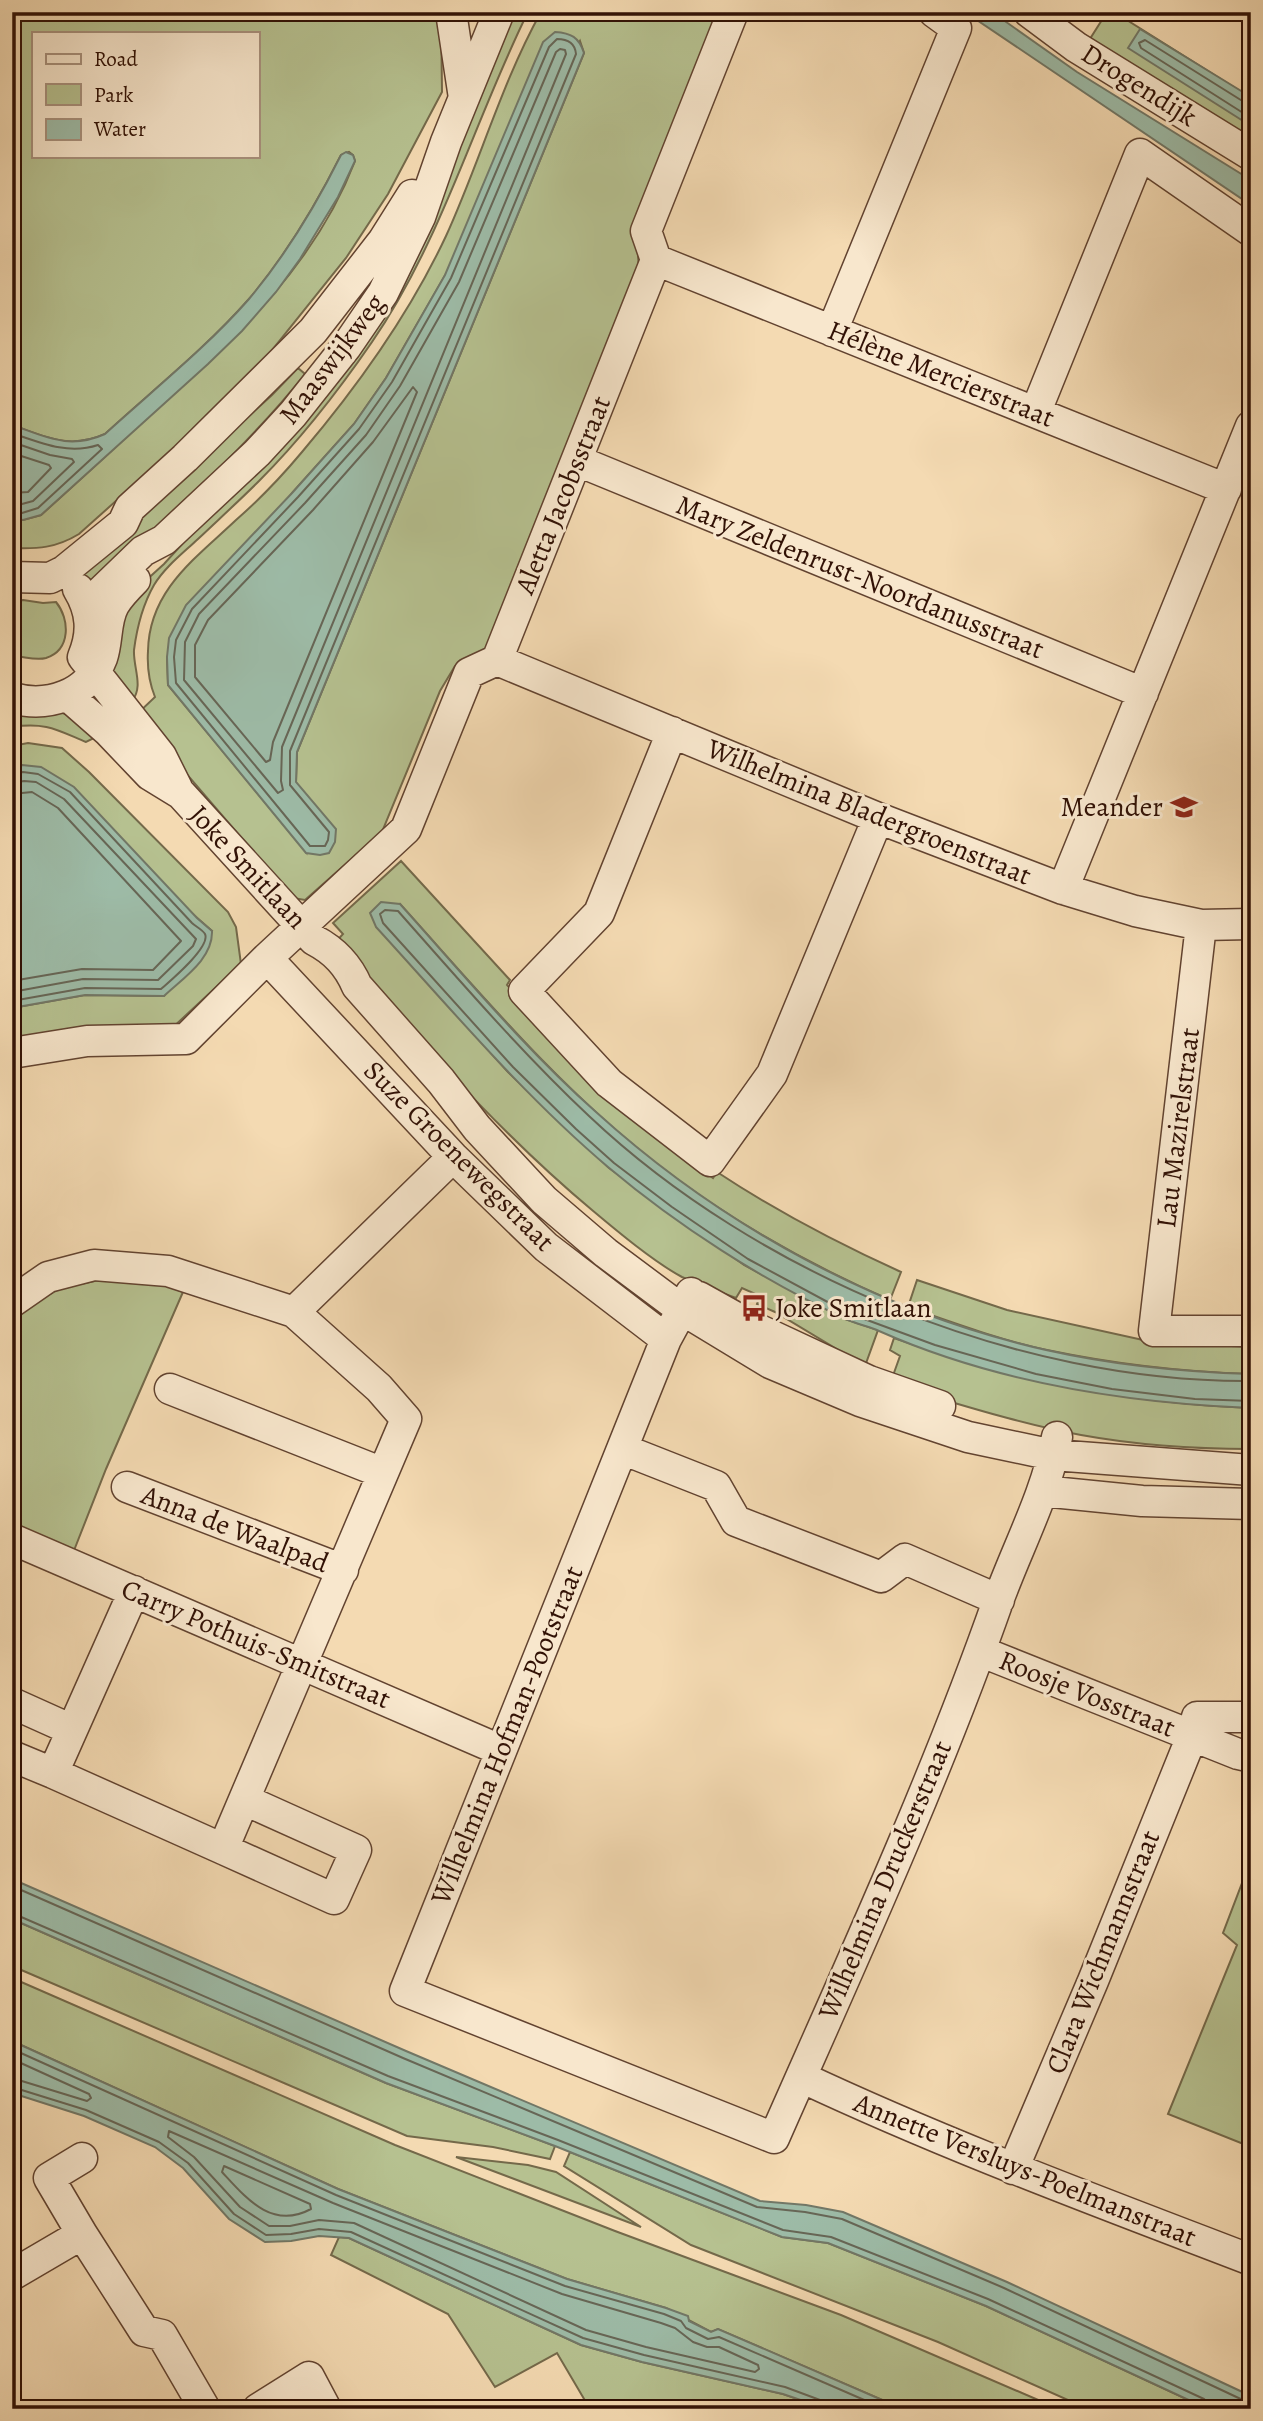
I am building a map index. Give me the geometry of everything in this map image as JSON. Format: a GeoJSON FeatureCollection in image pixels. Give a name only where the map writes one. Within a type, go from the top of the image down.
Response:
{"type":"FeatureCollection","features":[{"type":"Feature","properties":{"kind":"street"},"geometry":{"type":"LineString","coordinates":[[451,12],[464,99]]}},
{"type":"Feature","properties":{"kind":"street","name":"Maaswijkweg"},"geometry":{"type":"LineString","coordinates":[[98,611],[143,551],[164,540],[257,453],[293,414],[346,347],[383,293],[419,217],[446,142],[499,12]]}},
{"type":"Feature","properties":{"kind":"street"},"geometry":{"type":"LineString","coordinates":[[656,260],[646,231],[733,12]]}},
{"type":"Feature","properties":{"kind":"street"},"geometry":{"type":"LineString","coordinates":[[832,331],[956,28],[934,12]]}},
{"type":"Feature","properties":{"kind":"street","name":"Drogendijk"},"geometry":{"type":"LineString","coordinates":[[1029,12],[1076,47],[1251,155]]}},
{"type":"Feature","properties":{"kind":"street","name":"Maaswijkweg"},"geometry":{"type":"LineString","coordinates":[[57,567],[59,558],[112,513],[130,508],[185,458],[313,331],[383,241],[446,142]]}},
{"type":"Feature","properties":{"kind":"street"},"geometry":{"type":"LineString","coordinates":[[1036,411],[1140,154],[1251,231]]}},
{"type":"Feature","properties":{"kind":"street","name":"Hélène Mercierstraat"},"geometry":{"type":"LineString","coordinates":[[656,260],[1226,489]]}},
{"type":"Feature","properties":{"kind":"street","name":"Aletta Jacobsstraat"},"geometry":{"type":"LineString","coordinates":[[497,660],[656,260]]}},
{"type":"Feature","properties":{"kind":"street"},"geometry":{"type":"LineString","coordinates":[[1063,889],[1251,426]]}},
{"type":"Feature","properties":{"kind":"street","name":"Mary Zeldenrust-Noordanusstraat"},"geometry":{"type":"LineString","coordinates":[[578,461],[1143,694]]}},
{"type":"Feature","properties":{"kind":"street"},"geometry":{"type":"LineString","coordinates":[[12,560],[37,559],[57,567],[74,580],[98,611],[102,659],[48,681],[12,681]]}},
{"type":"Feature","properties":{"kind":"street"},"geometry":{"type":"LineString","coordinates":[[12,577],[50,578],[57,567]]}},
{"type":"Feature","properties":{"kind":"street"},"geometry":{"type":"LineString","coordinates":[[12,1053],[88,1041],[186,1039],[267,958],[308,933],[406,829],[469,673],[497,660]]}},
{"type":"Feature","properties":{"kind":"street","name":"Wilhelmina Bladergroenstraat"},"geometry":{"type":"LineString","coordinates":[[497,660],[878,818],[1063,889],[1135,911],[1201,925],[1251,924]]}},
{"type":"Feature","properties":{"kind":"street"},"geometry":{"type":"LineString","coordinates":[[12,698],[37,702],[68,696],[78,690],[88,665]]}},
{"type":"Feature","properties":{"kind":"street","name":"Joke Smitlaan"},"geometry":{"type":"LineString","coordinates":[[88,665],[161,756],[181,794],[308,933],[319,956],[342,981],[357,986],[441,1081],[477,1128],[544,1200],[607,1253],[686,1301],[770,1363],[860,1401],[968,1437],[1251,1470]]}},
{"type":"Feature","properties":{"kind":"street","name":"Joke Smitlaan"},"geometry":{"type":"LineString","coordinates":[[68,696],[150,775],[181,794]]}},
{"type":"Feature","properties":{"kind":"street"},"geometry":{"type":"LineString","coordinates":[[672,732],[599,913],[524,991],[609,1083],[710,1161],[772,1074],[878,818]]}},
{"type":"Feature","properties":{"kind":"street","name":"Lau Mazirelstraat"},"geometry":{"type":"LineString","coordinates":[[1201,925],[1154,1331],[1251,1331]]}},
{"type":"Feature","properties":{"kind":"street","name":"Suze Groenewegstraat"},"geometry":{"type":"LineString","coordinates":[[267,958],[453,1157],[546,1247],[666,1339]]}},
{"type":"Feature","properties":{"kind":"street"},"geometry":{"type":"LineString","coordinates":[[294,1312],[453,1157]]}},
{"type":"Feature","properties":{"kind":"street"},"geometry":{"type":"LineString","coordinates":[[12,1303],[48,1277],[94,1265],[168,1270],[294,1312],[379,1388],[406,1419],[223,1849]]}},
{"type":"Feature","properties":{"kind":"street","name":"Wilhelmina Hofman-Pootstraat"},"geometry":{"type":"LineString","coordinates":[[593,2067],[404,1991],[666,1339],[686,1301]]}},
{"type":"Feature","properties":{"kind":"street"},"geometry":{"type":"LineString","coordinates":[[170,1389],[383,1473]]}},
{"type":"Feature","properties":{"kind":"street","name":"Joke Smitlaan"},"geometry":{"type":"LineString","coordinates":[[1055,1446],[1251,1453]]}},
{"type":"Feature","properties":{"kind":"street","name":"Wilhelmina Druckerstraat"},"geometry":{"type":"LineString","coordinates":[[593,2067],[774,2138],[982,1652],[999,1600],[1042,1491],[1055,1446]]}},
{"type":"Feature","properties":{"kind":"street"},"geometry":{"type":"LineString","coordinates":[[622,1448],[716,1486],[736,1521],[881,1577],[905,1559],[999,1600]]}},
{"type":"Feature","properties":{"kind":"street","name":"Anna de Waalpad"},"geometry":{"type":"LineString","coordinates":[[127,1487],[343,1570]]}},
{"type":"Feature","properties":{"kind":"street"},"geometry":{"type":"LineString","coordinates":[[1042,1491],[1142,1501],[1251,1504]]}},
{"type":"Feature","properties":{"kind":"street","name":"Carry Pothuis-Smitstraat"},"geometry":{"type":"LineString","coordinates":[[12,1539],[500,1751]]}},
{"type":"Feature","properties":{"kind":"street"},"geometry":{"type":"LineString","coordinates":[[53,1773],[134,1591]]}},
{"type":"Feature","properties":{"kind":"street","name":"Roosje Vosstraat"},"geometry":{"type":"LineString","coordinates":[[982,1652],[1251,1757]]}},
{"type":"Feature","properties":{"kind":"street"},"geometry":{"type":"LineString","coordinates":[[12,1703],[72,1730]]}},
{"type":"Feature","properties":{"kind":"street","name":"Roosje Vosstraat"},"geometry":{"type":"LineString","coordinates":[[1192,1736],[1197,1717],[1251,1717]]}},
{"type":"Feature","properties":{"kind":"street","name":"Clara Wichmannstraat"},"geometry":{"type":"LineString","coordinates":[[1013,2169],[1093,1981],[1192,1736]]}},
{"type":"Feature","properties":{"kind":"street"},"geometry":{"type":"LineString","coordinates":[[12,1756],[334,1899],[356,1850],[245,1800]]}},
{"type":"Feature","properties":{"kind":"street","name":"Annette Versluys-Poelmanstraat"},"geometry":{"type":"LineString","coordinates":[[801,2077],[881,2115],[1013,2169],[1251,2260]]}},
{"type":"Feature","properties":{"kind":"street"},"geometry":{"type":"LineString","coordinates":[[82,2158],[49,2178],[144,2331],[162,2335],[205,2409]]}},
{"type":"Feature","properties":{"kind":"street"},"geometry":{"type":"LineString","coordinates":[[12,2275],[82,2234]]}},
{"type":"Feature","properties":{"kind":"street"},"geometry":{"type":"LineString","coordinates":[[258,2409],[309,2377],[326,2409]]}},
{"type":"Feature","properties":{"kind":"green space"},"geometry":{"type":"Polygon","coordinates":[[[12,12],[441,12],[442,92],[388,194],[346,258],[240,390],[79,534],[47,547],[12,548],[12,518],[23,520],[41,515],[246,325],[297,264],[319,232],[355,161],[353,155],[349,152],[341,155],[299,230],[275,265],[249,299],[197,352],[105,434],[80,441],[47,437],[12,425],[12,12]]]}},
{"type":"Feature","properties":{"kind":"green space"},"geometry":{"type":"Polygon","coordinates":[[[511,12],[528,12],[438,222],[397,303],[372,342],[305,431],[259,481],[158,578],[143,609],[137,633],[134,657],[137,689],[132,701],[111,681],[111,663],[132,593],[164,564],[325,387],[511,12]]]}},
{"type":"Feature","properties":{"kind":"green space"},"geometry":{"type":"Polygon","coordinates":[[[541,12],[721,12],[636,227],[639,270],[589,389],[488,649],[455,666],[440,691],[382,832],[305,900],[293,898],[136,715],[155,697],[148,669],[150,629],[157,610],[177,577],[262,496],[294,461],[343,402],[399,322],[446,236],[527,39],[541,12]],[[580,41],[386,378],[354,424],[293,492],[167,657],[168,685],[306,852],[296,782],[297,752],[584,53],[580,41]]]}},
{"type":"Feature","properties":{"kind":"green space"},"geometry":{"type":"Polygon","coordinates":[[[1107,12],[1114,12],[1251,98],[1251,148],[1088,42],[1107,12]]]}},
{"type":"Feature","properties":{"kind":"green space"},"geometry":{"type":"Polygon","coordinates":[[[298,368],[305,374],[256,431],[203,484],[92,586],[80,571],[298,368]]]}},
{"type":"Feature","properties":{"kind":"green space"},"geometry":{"type":"Polygon","coordinates":[[[12,602],[56,602],[61,609],[66,625],[64,641],[54,654],[46,658],[12,656],[12,602]]]}},
{"type":"Feature","properties":{"kind":"green space"},"geometry":{"type":"Polygon","coordinates":[[[12,711],[60,712],[96,737],[86,742],[43,726],[12,727],[12,711]]]}},
{"type":"Feature","properties":{"kind":"green space"},"geometry":{"type":"Polygon","coordinates":[[[28,743],[62,748],[228,912],[236,927],[241,964],[170,1030],[12,1041],[12,1008],[85,995],[164,996],[212,931],[22,765],[12,768],[12,746],[28,743]]]}},
{"type":"Feature","properties":{"kind":"green space"},"geometry":{"type":"Polygon","coordinates":[[[401,861],[510,980],[507,985],[526,1007],[679,1153],[713,1178],[717,1172],[807,1226],[901,1272],[890,1300],[799,1256],[712,1204],[657,1164],[588,1105],[523,1040],[400,904],[377,927],[508,1072],[609,1168],[744,1265],[845,1319],[878,1330],[865,1366],[757,1304],[760,1296],[742,1288],[736,1298],[682,1277],[648,1255],[557,1180],[426,1048],[333,945],[343,934],[333,923],[401,861]]]}},
{"type":"Feature","properties":{"kind":"green space"},"geometry":{"type":"Polygon","coordinates":[[[114,1277],[154,1280],[183,1292],[106,1469],[73,1553],[12,1526],[12,1314],[61,1288],[114,1277]]]}},
{"type":"Feature","properties":{"kind":"green space"},"geometry":{"type":"Polygon","coordinates":[[[917,1280],[1007,1310],[1152,1342],[1251,1347],[1251,1374],[1123,1363],[1012,1341],[908,1307],[917,1280]]]}},
{"type":"Feature","properties":{"kind":"green space"},"geometry":{"type":"Polygon","coordinates":[[[894,1338],[982,1366],[1070,1387],[1159,1401],[1251,1408],[1251,1449],[1165,1446],[1081,1435],[1009,1418],[890,1384],[900,1356],[890,1350],[894,1338]]]}},
{"type":"Feature","properties":{"kind":"green space"},"geometry":{"type":"Polygon","coordinates":[[[1251,1877],[1251,2002],[1248,2011],[1251,2012],[1251,2147],[1168,2114],[1237,1945],[1223,1933],[1244,1878],[1251,1877]]]}},
{"type":"Feature","properties":{"kind":"green space"},"geometry":{"type":"Polygon","coordinates":[[[12,1919],[386,2083],[555,2146],[550,2159],[493,2147],[407,2136],[12,1966],[12,1919]]]}},
{"type":"Feature","properties":{"kind":"green space"},"geometry":{"type":"Polygon","coordinates":[[[12,1978],[395,2145],[841,2315],[1059,2409],[903,2409],[718,2329],[711,2332],[666,2308],[567,2279],[338,2189],[12,2041],[12,1978]]]}},
{"type":"Feature","properties":{"kind":"green space"},"geometry":{"type":"Polygon","coordinates":[[[570,2152],[782,2237],[828,2243],[986,2306],[1208,2409],[1088,2409],[938,2342],[691,2245],[564,2166],[570,2152]]]}},
{"type":"Feature","properties":{"kind":"green space"},"geometry":{"type":"Polygon","coordinates":[[[456,2157],[528,2165],[556,2172],[641,2227],[456,2157]]]}},
{"type":"Feature","properties":{"kind":"green space"},"geometry":{"type":"Polygon","coordinates":[[[339,2237],[349,2238],[581,2345],[642,2362],[783,2394],[827,2409],[590,2409],[557,2353],[495,2387],[448,2314],[331,2255],[339,2237]]]}},
{"type":"Feature","properties":{"kind":"water"},"geometry":{"type":"Polygon","coordinates":[[[965,12],[992,12],[1077,72],[1251,180],[1251,205],[965,12]]]}},
{"type":"Feature","properties":{"kind":"water"},"geometry":{"type":"Polygon","coordinates":[[[1140,29],[1251,97],[1251,126],[1128,48],[1140,29]]]}},
{"type":"Feature","properties":{"kind":"water"},"geometry":{"type":"Polygon","coordinates":[[[555,32],[574,37],[584,53],[297,752],[296,782],[336,829],[335,842],[329,853],[306,853],[168,685],[169,638],[186,605],[354,424],[386,378],[445,275],[543,42],[555,32]]]}},
{"type":"Feature","properties":{"kind":"water"},"geometry":{"type":"Polygon","coordinates":[[[346,152],[353,155],[355,161],[338,197],[300,259],[242,331],[41,515],[23,520],[12,518],[12,425],[58,440],[80,441],[105,434],[197,351],[249,299],[288,248],[341,155],[346,152]]]}},
{"type":"Feature","properties":{"kind":"water"},"geometry":{"type":"Polygon","coordinates":[[[22,765],[41,767],[74,787],[212,931],[208,950],[202,959],[164,996],[85,995],[12,1008],[12,768],[22,765]]]}},
{"type":"Feature","properties":{"kind":"water"},"geometry":{"type":"Polygon","coordinates":[[[381,902],[400,904],[519,1037],[596,1112],[645,1154],[750,1228],[806,1260],[864,1288],[923,1313],[984,1334],[1046,1350],[1122,1364],[1251,1374],[1251,1408],[1109,1395],[1014,1376],[923,1349],[848,1320],[782,1287],[663,1210],[608,1167],[546,1111],[376,927],[370,913],[381,902]]]}},
{"type":"Feature","properties":{"kind":"water"},"geometry":{"type":"Polygon","coordinates":[[[12,1879],[406,2051],[760,2201],[843,2212],[1007,2282],[1251,2396],[1251,2409],[1208,2409],[986,2306],[828,2243],[782,2237],[555,2146],[386,2083],[12,1919],[12,1879]]]}},
{"type":"Feature","properties":{"kind":"water"},"geometry":{"type":"Polygon","coordinates":[[[12,2041],[338,2189],[567,2279],[688,2316],[689,2321],[711,2332],[718,2329],[903,2409],[827,2409],[783,2394],[642,2362],[581,2345],[349,2238],[319,2236],[265,2242],[229,2219],[183,2168],[155,2147],[84,2116],[12,2093],[12,2041]]]}},
{"type":"Feature","properties":{"kind":"place","name":"Meander"},"geometry":{"type":"Point","coordinates":[1184,807]}},
{"type":"Feature","properties":{"kind":"place","name":"Joke Smitlaan"},"geometry":{"type":"Point","coordinates":[754,1308]}}]}
